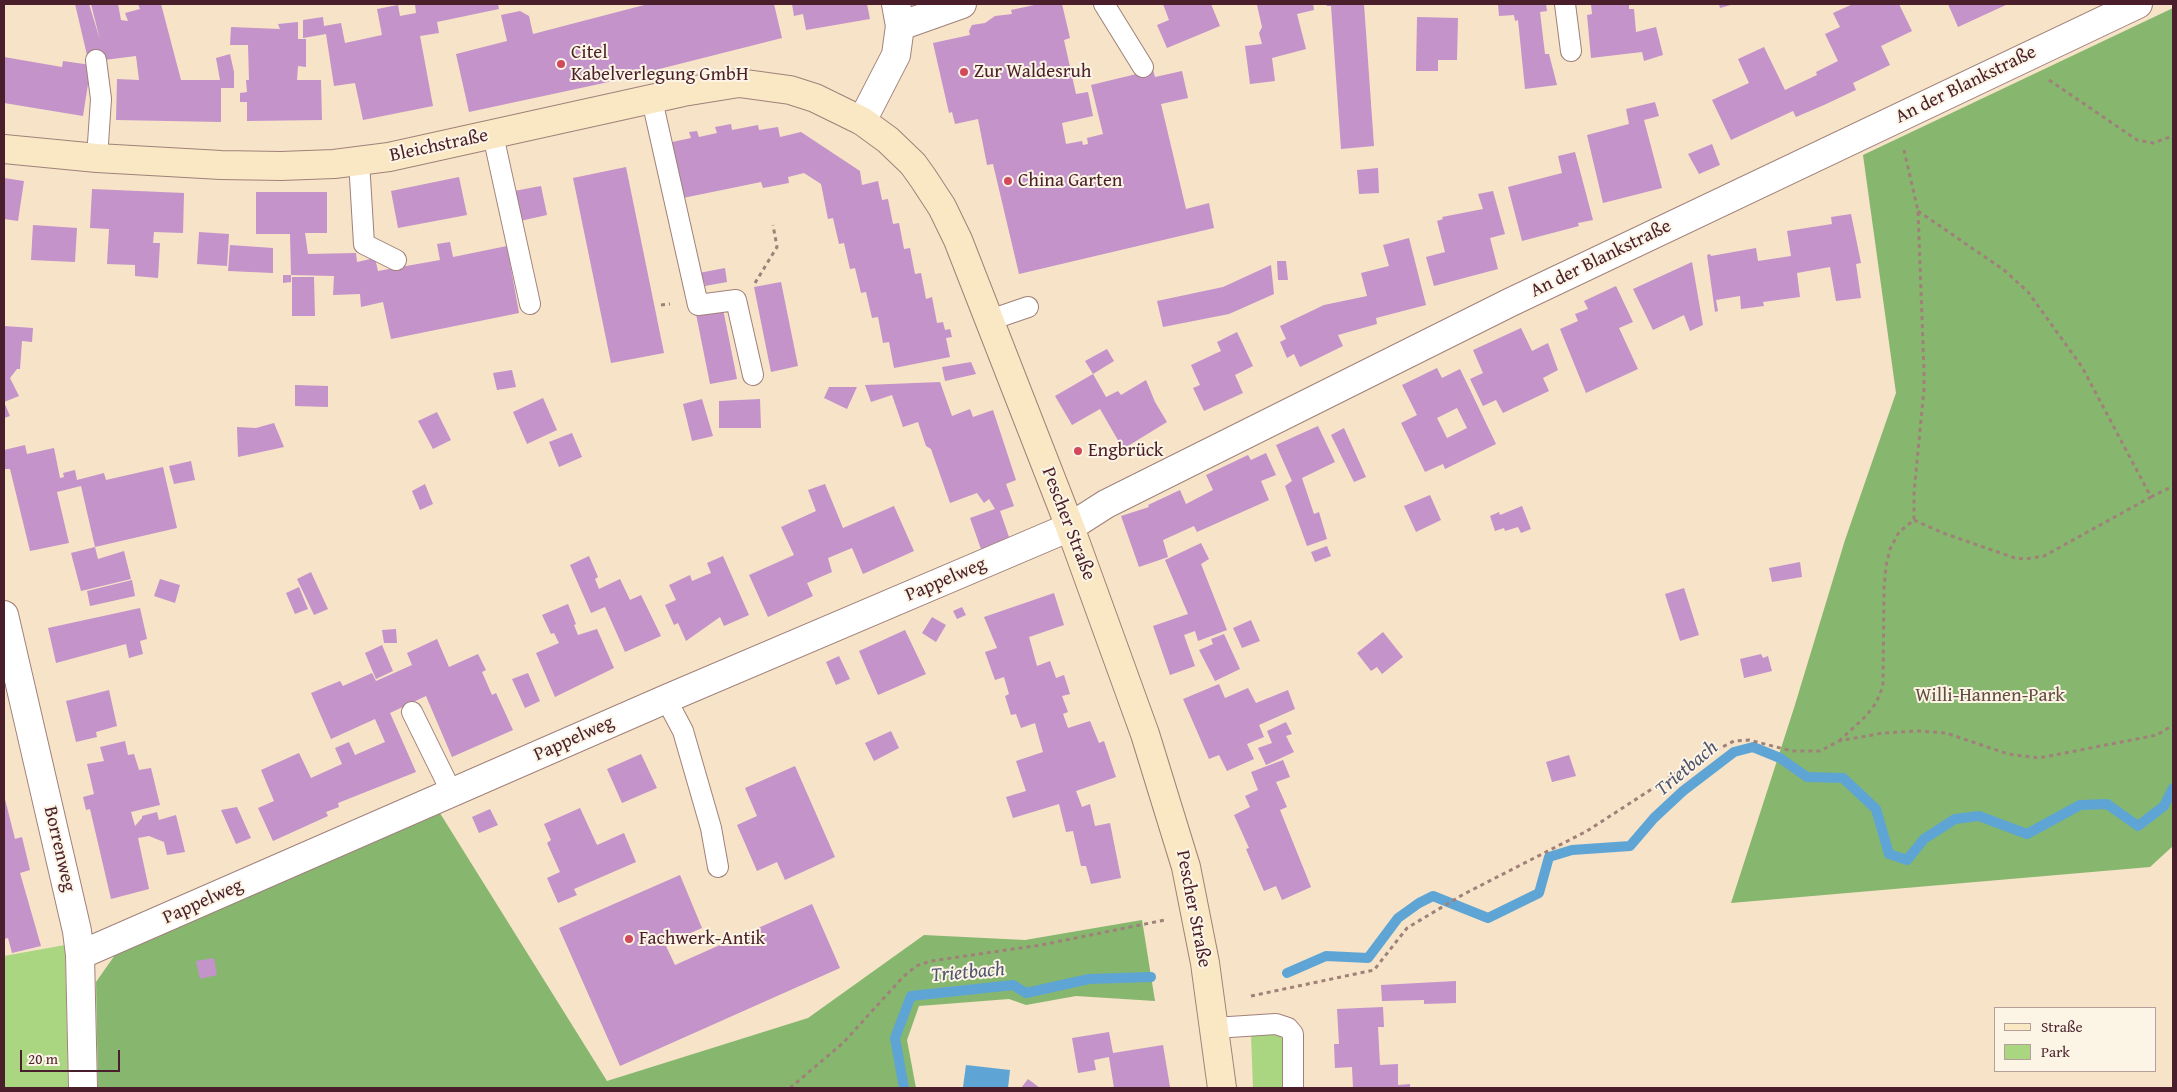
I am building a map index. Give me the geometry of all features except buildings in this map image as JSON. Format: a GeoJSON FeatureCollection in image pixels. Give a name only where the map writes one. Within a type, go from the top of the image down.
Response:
{"type":"FeatureCollection","features":[{"type":"Feature","properties":{"kind":"main road","name":"Bleichstraße"},"geometry":{"type":"LineString","coordinates":[[4,149],[97,158],[281,166],[360,161],[493,135],[725,84],[750,84],[790,90],[822,101],[862,121]]}},
{"type":"Feature","properties":{"kind":"main road","name":"Pescher Straße"},"geometry":{"type":"LineString","coordinates":[[862,121],[901,151],[933,192],[950,222],[1070,526],[1162,783],[1180,842],[1212,1009],[1222,1088]]}},
{"type":"Feature","properties":{"kind":"street"},"geometry":{"type":"LineString","coordinates":[[862,121],[896,56],[898,15],[962,4]]}},
{"type":"Feature","properties":{"kind":"street","name":"An der Blankstraße"},"geometry":{"type":"LineString","coordinates":[[1070,526],[1106,504],[1512,302],[2138,4]]}},
{"type":"Feature","properties":{"kind":"street","name":"Pappelweg"},"geometry":{"type":"LineString","coordinates":[[80,955],[666,699],[1070,526]]}},
{"type":"Feature","properties":{"kind":"street","name":"Borrenweg"},"geometry":{"type":"LineString","coordinates":[[4,615],[71,899],[80,955],[83,1088]]}},
{"type":"Feature","properties":{"kind":"lane"},"geometry":{"type":"LineString","coordinates":[[1104,4],[1143,67]]}},
{"type":"Feature","properties":{"kind":"lane"},"geometry":{"type":"LineString","coordinates":[[1565,4],[1571,51]]}},
{"type":"Feature","properties":{"kind":"lane"},"geometry":{"type":"LineString","coordinates":[[96,60],[101,99],[97,158]]}},
{"type":"Feature","properties":{"kind":"lane"},"geometry":{"type":"LineString","coordinates":[[652,100],[698,305],[736,300],[753,375]]}},
{"type":"Feature","properties":{"kind":"lane"},"geometry":{"type":"LineString","coordinates":[[493,135],[530,304]]}},
{"type":"Feature","properties":{"kind":"lane"},"geometry":{"type":"LineString","coordinates":[[360,161],[364,244],[396,260]]}},
{"type":"Feature","properties":{"kind":"lane"},"geometry":{"type":"LineString","coordinates":[[990,320],[1028,308]]}},
{"type":"Feature","properties":{"kind":"lane"},"geometry":{"type":"LineString","coordinates":[[666,699],[682,731],[711,828],[718,867]]}},
{"type":"Feature","properties":{"kind":"lane"},"geometry":{"type":"LineString","coordinates":[[412,712],[452,793]]}},
{"type":"Feature","properties":{"kind":"lane"},"geometry":{"type":"LineString","coordinates":[[1212,1009],[1288,1028],[1293,1034],[1293,1088]]}},
{"type":"Feature","properties":{"kind":"path"},"geometry":{"type":"LineString","coordinates":[[2019,60],[2137,140],[2153,143],[2173,136]]}},
{"type":"Feature","properties":{"kind":"path"},"geometry":{"type":"LineString","coordinates":[[1896,118],[1918,210],[1924,389],[1914,492],[1914,520]]}},
{"type":"Feature","properties":{"kind":"path"},"geometry":{"type":"LineString","coordinates":[[1918,210],[2004,270],[2028,292],[2082,367],[2151,497]]}},
{"type":"Feature","properties":{"kind":"path"},"geometry":{"type":"LineString","coordinates":[[736,300],[751,289],[777,247],[773,224]]}},
{"type":"Feature","properties":{"kind":"path"},"geometry":{"type":"LineString","coordinates":[[1914,520],[1943,533],[2014,558],[2025,559],[2044,556],[2173,486]]}},
{"type":"Feature","properties":{"kind":"path"},"geometry":{"type":"LineString","coordinates":[[1212,1009],[1374,970],[1408,928],[1464,894],[1587,831],[1695,761],[1734,741],[1750,740],[1792,751],[1820,751],[1839,741],[1866,716],[1876,703],[1883,686],[1886,566],[1890,549],[1899,532],[1914,520]]}},
{"type":"Feature","properties":{"kind":"path"},"geometry":{"type":"LineString","coordinates":[[1839,741],[1883,732],[1946,733],[2008,754],[2039,758],[2157,735],[2173,725]]}},
{"type":"Feature","properties":{"kind":"path"},"geometry":{"type":"LineString","coordinates":[[790,1088],[843,1043],[903,977],[916,966],[931,961],[1041,945],[1122,927],[1195,914]]}},
{"type":"Feature","properties":{"kind":"green space","name":"Willi-Hannen-Park"},"geometry":{"type":"Polygon","coordinates":[[[2173,8],[2173,846],[2150,867],[1731,903],[1794,708],[1845,540],[1896,393],[1863,155],[2173,8]]]}},
{"type":"Feature","properties":{"kind":"green space"},"geometry":{"type":"Polygon","coordinates":[[[438,810],[607,1081],[808,1018],[924,935],[1025,940],[1142,920],[1155,1001],[1076,996],[1026,1005],[1009,999],[919,1006],[907,1040],[916,1088],[98,1088],[96,982],[115,955],[438,810]]]}},
{"type":"Feature","properties":{"kind":"green space"},"geometry":{"type":"Polygon","coordinates":[[[65,945],[68,1088],[4,1088],[4,956],[65,945]]]}},
{"type":"Feature","properties":{"kind":"green space"},"geometry":{"type":"Polygon","coordinates":[[[1279,1034],[1285,1042],[1284,1088],[1253,1088],[1251,1035],[1279,1034]]]}},
{"type":"Feature","properties":{"kind":"water"},"geometry":{"type":"Polygon","coordinates":[[[966,1065],[1010,1070],[1008,1088],[963,1087],[966,1065]]]}},
{"type":"Feature","properties":{"kind":"waterway","name":"Trietbach"},"geometry":{"type":"LineString","coordinates":[[1287,973],[1326,956],[1368,958],[1398,918],[1419,903],[1433,896],[1488,918],[1539,893],[1549,857],[1572,850],[1630,846],[1654,818],[1683,791],[1734,752],[1753,747],[1780,758],[1807,777],[1843,778],[1876,809],[1889,854],[1907,860],[1924,839],[1955,819],[1979,816],[2027,834],[2080,805],[2107,804],[2138,826],[2164,806],[2173,788]]}},
{"type":"Feature","properties":{"kind":"waterway","name":"Trietbach"},"geometry":{"type":"LineString","coordinates":[[904,1088],[895,1038],[911,996],[1013,985],[1026,993],[1089,979],[1151,977]]}},
{"type":"Feature","properties":{"kind":"place","name":"Citel Kabelverlegung GmbH"},"geometry":{"type":"Point","coordinates":[561,64]}},
{"type":"Feature","properties":{"kind":"place","name":"Zur Waldesruh"},"geometry":{"type":"Point","coordinates":[964,72]}},
{"type":"Feature","properties":{"kind":"place","name":"China Garten"},"geometry":{"type":"Point","coordinates":[1008,181]}},
{"type":"Feature","properties":{"kind":"place","name":"Engbrück"},"geometry":{"type":"Point","coordinates":[1078,451]}},
{"type":"Feature","properties":{"kind":"place","name":"Fachwerk-Antik"},"geometry":{"type":"Point","coordinates":[629,939]}}]}
